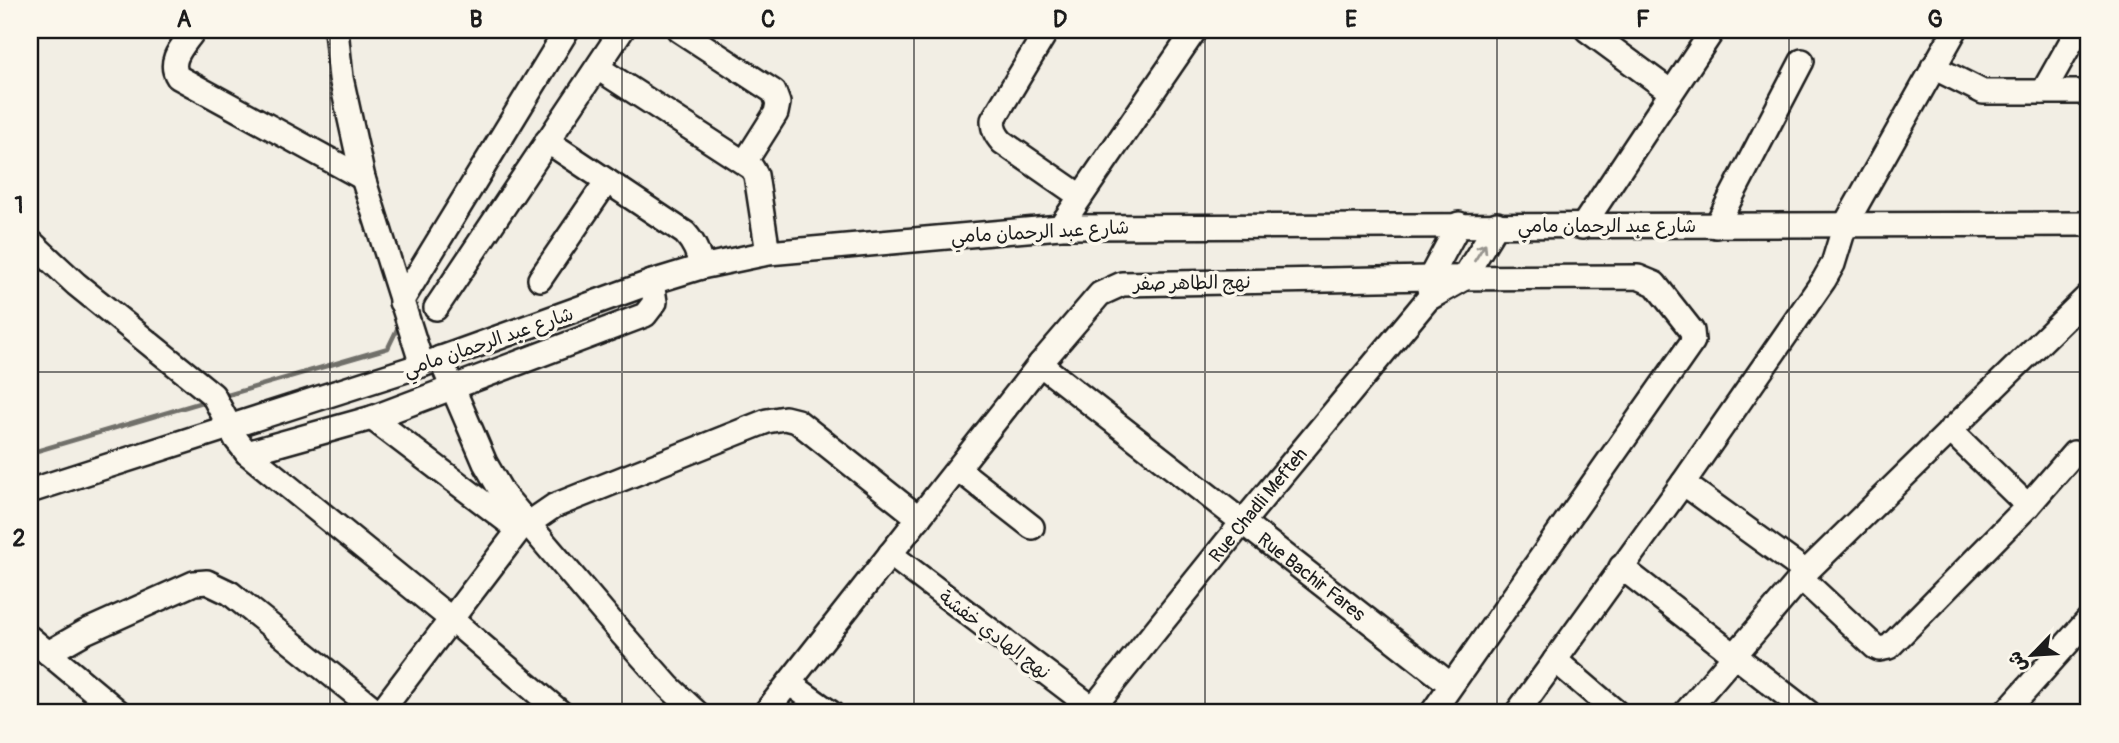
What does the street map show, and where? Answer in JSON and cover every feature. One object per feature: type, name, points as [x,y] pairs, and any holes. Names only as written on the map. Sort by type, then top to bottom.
[{"type":"street","points":[[194,30],[173,61],[178,77],[363,178]]},
{"type":"street","points":[[336,30],[341,78],[363,178],[401,302],[431,362],[453,388],[493,479],[523,527],[697,713]]},
{"type":"street","points":[[401,302],[567,30]]},
{"type":"street","points":[[436,309],[622,30]]},
{"type":"street","points":[[679,30],[774,92],[778,103],[776,113],[745,162]]},
{"type":"street","points":[[1046,30],[993,120],[993,127],[995,135],[1002,142],[1080,196]]},
{"type":"street","points":[[1060,227],[1195,30]]},
{"type":"street","points":[[1587,30],[1671,92]]},
{"type":"street","points":[[1582,227],[1713,30]]},
{"type":"street","points":[[1517,713],[1825,280],[1845,225],[1955,30]]},
{"type":"street","points":[[2043,92],[2078,30]]},
{"type":"street","points":[[1716,226],[1802,61]]},
{"type":"street","points":[[1933,67],[1983,92],[2089,92]]},
{"type":"street","points":[[598,68],[745,162],[756,175],[768,253]]},
{"type":"street","points":[[547,141],[685,233],[698,251],[701,267]]},
{"type":"street","points":[[540,279],[607,181]]},
{"type":"street","points":[[1429,288],[1459,224]]},
{"type":"street","points":[[1463,279],[1497,224]]},
{"type":"street","name":"شارع عبد الرحمان مامي","points":[[30,491],[431,362],[652,282],[701,267],[768,253],[1060,227],[2089,224]]},
{"type":"street","points":[[33,250],[213,395],[229,427],[247,453],[452,619],[561,713]]},
{"type":"street","points":[[1429,288],[1463,279],[1638,277],[1654,284],[1692,331],[1693,341],[1432,713]]},
{"type":"street","points":[[247,453],[372,418],[645,315],[655,302],[652,282]]},
{"type":"street","name":"نهج الطاهر صفر","points":[[765,713],[1040,364],[1100,294],[1122,284],[1429,288]]},
{"type":"street","name":"Rue Chadli Mefteh","points":[[1093,712],[1429,288]]},
{"type":"street","points":[[1685,713],[1804,575],[2089,295]]},
{"type":"street","name":"Rue Bachir Fares","points":[[1040,364],[1451,685]]},
{"type":"street","points":[[372,418],[523,527]]},
{"type":"street","points":[[48,653],[85,632],[181,587],[207,582],[230,593],[380,713],[523,527],[567,501],[767,421],[785,418],[797,421],[919,518]]},
{"type":"street","points":[[1950,430],[2028,506]]},
{"type":"street","points":[[1683,483],[1804,575],[1875,647],[1884,649],[1889,647],[2028,506],[2074,453]]},
{"type":"street","points":[[958,468],[1032,527]]},
{"type":"street","name":"نهج الهادي خفشة","points":[[891,554],[1093,712]]},
{"type":"street","points":[[1621,567],[1732,656],[1809,713]]},
{"type":"street","points":[[2005,713],[2086,628]]},
{"type":"street","points":[[30,638],[120,713]]},
{"type":"street","points":[[1555,660],[1617,713]]},
{"type":"street","points":[[789,683],[831,713]]},
{"type":"waterway","points":[[221,397],[388,348],[400,323]]},
{"type":"waterway","points":[[30,453],[206,401]]}]
